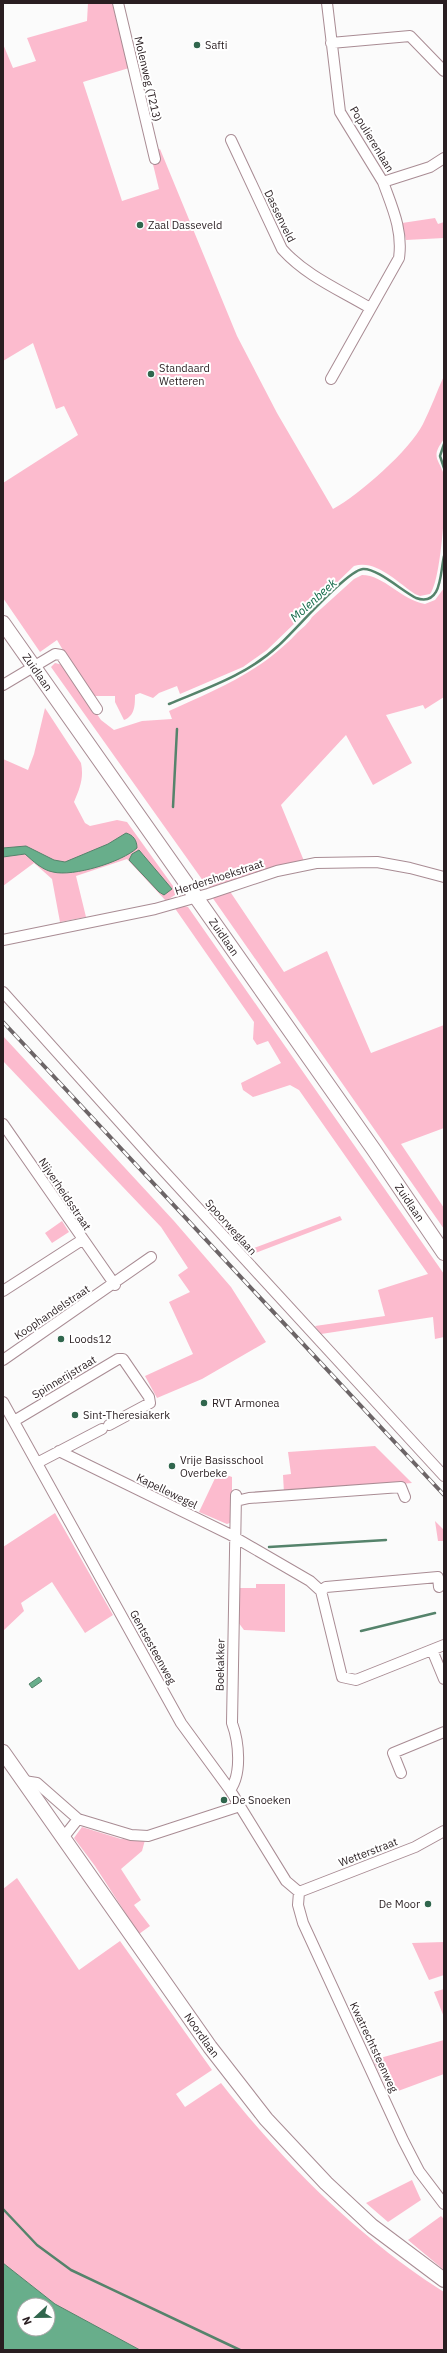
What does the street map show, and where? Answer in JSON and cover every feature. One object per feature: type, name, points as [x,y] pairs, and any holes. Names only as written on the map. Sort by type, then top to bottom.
[{"type":"main road","name":"Zuidlaan","points":[[3,623],[444,1253]]},
{"type":"main road","name":"Noordlaan","points":[[3,1752],[210,2048],[266,2119],[326,2183],[372,2226],[444,2280]]},
{"type":"street","name":"Molenweg (T213)","points":[[118,3],[155,159]]},
{"type":"street","name":"Populierenlaan","points":[[327,3],[340,112],[383,182],[430,167],[444,158]]},
{"type":"street","points":[[331,43],[410,36],[444,71]]},
{"type":"street","name":"Dassenveld","points":[[231,140],[282,249],[295,264],[313,276],[370,308]]},
{"type":"street","points":[[331,378],[399,258],[401,245],[399,228],[383,182]]},
{"type":"street","points":[[3,685],[55,654],[60,655],[97,709]]},
{"type":"street","name":"Herdershoekstraat","points":[[3,940],[102,921],[196,898],[276,871],[316,863],[377,862],[410,868],[444,877]]},
{"type":"street","name":"Spoorweglaan","points":[[3,992],[157,1164],[444,1476]]},
{"type":"street","name":"Nijverheidsstraat","points":[[3,1124],[82,1240],[3,1291]]},
{"type":"street","points":[[82,1240],[115,1284]]},
{"type":"street","name":"Koophandelstraat","points":[[3,1360],[115,1284],[151,1257]]},
{"type":"street","name":"Spinnerijstraat","points":[[14,1421],[118,1359],[123,1359],[128,1363],[150,1403],[59,1451]]},
{"type":"street","name":"Gentsesteenweg","points":[[3,1402],[181,1723],[230,1790],[278,1870],[286,1881],[299,1892]]},
{"type":"street","points":[[37,1463],[59,1451]]},
{"type":"street","name":"Kapellewegel","points":[[59,1451],[234,1537],[310,1581],[321,1592]]},
{"type":"street","points":[[234,1537],[236,1522],[236,1498],[401,1487],[405,1497]]},
{"type":"street","name":"Boekakker","points":[[230,1790],[236,1782],[237,1737],[232,1723],[234,1537]]},
{"type":"street","points":[[439,1587],[438,1577],[326,1587],[321,1592],[342,1677],[356,1680],[444,1645]]},
{"type":"street","points":[[432,1650],[444,1678]]},
{"type":"street","points":[[401,1773],[393,1753],[444,1732]]},
{"type":"street","points":[[24,1781],[37,1783],[78,1819],[116,1831],[148,1836],[240,1806]]},
{"type":"street","points":[[63,1838],[78,1819]]},
{"type":"street","name":"Wetterstraat","points":[[299,1892],[415,1847],[444,1831]]},
{"type":"street","name":"Kwatrechtsteenweg","points":[[299,1892],[298,1905],[303,1923],[403,2140],[419,2171],[444,2204]]},
{"type":"shaded area","points":[[88,3],[112,3],[129,68],[83,82],[122,201],[159,189],[150,152],[160,149],[237,336],[277,413],[333,509],[369,483],[396,459],[407,446],[423,424],[444,376],[444,439],[437,450],[437,458],[444,475],[444,518],[437,573],[434,586],[430,594],[420,596],[415,594],[386,573],[370,566],[354,566],[267,650],[243,667],[180,694],[177,686],[159,693],[153,698],[140,693],[135,695],[132,713],[124,720],[115,702],[115,696],[90,696],[57,640],[40,652],[3,598],[3,483],[78,435],[64,406],[56,409],[33,343],[3,361],[3,44],[13,68],[36,61],[27,38],[87,21]]},
{"type":"shaded area","points":[[435,218],[438,224],[444,222],[444,238],[406,240],[402,223]]},
{"type":"shaded area","points":[[362,575],[378,579],[408,598],[425,604],[435,600],[444,588],[444,697],[425,709],[423,705],[386,715],[412,763],[373,785],[346,735],[281,805],[304,861],[272,868],[211,887],[206,885],[51,667],[55,663],[63,665],[101,720],[114,730],[142,721],[172,719],[169,711],[237,679],[282,648],[307,624],[312,617],[354,579]]},
{"type":"shaded area","points":[[45,708],[81,763],[81,783],[74,802],[85,823],[90,826],[117,820],[127,822],[178,893],[166,901],[127,859],[76,876],[86,917],[60,922],[52,879],[34,863],[3,886],[3,759],[28,770],[34,754]]},
{"type":"shaded area","points":[[126,833],[134,838],[137,848],[109,863],[84,870],[62,873],[53,872],[41,867],[25,854],[3,857],[3,848],[26,846],[54,860],[65,862],[108,844]]},
{"type":"shaded area","points":[[139,850],[172,889],[164,895],[159,892],[129,860],[132,854]]},
{"type":"shaded area","points":[[229,890],[284,972],[327,951],[371,1053],[444,1025],[444,1128],[401,1144],[444,1208],[444,1229],[212,897]]},
{"type":"shaded area","points":[[174,907],[188,907],[444,1274],[444,1337],[435,1339],[433,1317],[321,1334],[315,1326],[385,1316],[378,1290],[428,1274],[299,1090],[290,1085],[253,1097],[243,1090],[241,1083],[281,1063],[268,1041],[257,1045],[253,1039],[254,1022]]},
{"type":"shaded area","points":[[3,1036],[174,1221],[231,1287],[266,1342],[202,1379],[157,1398],[145,1376],[193,1354],[169,1302],[190,1292],[178,1275],[188,1268],[161,1227],[3,1061]]},
{"type":"shaded area","points":[[340,1216],[342,1220],[250,1255],[246,1251]]},
{"type":"shaded area","points":[[62,1221],[69,1232],[52,1243],[45,1233]]},
{"type":"shaded area","points":[[375,1446],[412,1483],[284,1493],[283,1475],[291,1474],[288,1452]]},
{"type":"shaded area","points":[[218,1472],[232,1477],[232,1522],[227,1524],[199,1512]]},
{"type":"shaded area","points":[[55,1513],[113,1615],[85,1633],[52,1582],[21,1603],[24,1611],[3,1631],[3,1547]]},
{"type":"shaded area","points":[[435,1521],[444,1530],[444,1541],[438,1541]]},
{"type":"shaded area","points":[[256,1584],[285,1584],[285,1632],[244,1630],[235,1618],[235,1588],[256,1588]]},
{"type":"shaded area","points":[[39,1677],[42,1681],[32,1688],[29,1684]]},
{"type":"shaded area","points":[[82,1827],[121,1839],[145,1840],[142,1851],[121,1869],[141,1900],[134,1905],[150,1926],[139,1934],[95,1866],[74,1838]]},
{"type":"shaded area","points":[[17,1878],[79,1970],[120,1941],[212,2070],[176,2094],[185,2107],[221,2083],[270,2141],[324,2197],[382,2248],[444,2292],[444,2350],[140,2350],[56,2305],[56,2297],[46,2297],[3,2263],[3,1889]]},
{"type":"shaded area","points":[[444,1942],[444,1975],[429,1980],[412,1943]]},
{"type":"shaded area","points":[[444,1989],[444,2017],[434,1992]]},
{"type":"shaded area","points":[[444,2040],[444,2074],[390,2094],[373,2060]]},
{"type":"shaded area","points":[[412,2180],[421,2200],[388,2222],[366,2203]]},
{"type":"shaded area","points":[[441,2216],[444,2219],[444,2270],[408,2240]]},
{"type":"shaded area","points":[[3,2263],[46,2297],[16,2297],[16,2337],[56,2337],[56,2305],[140,2350],[3,2350]]},
{"type":"waterway","name":"Molenbeek","points":[[444,444],[440,456],[444,468]]},
{"type":"waterway","name":"Molenbeek","points":[[169,704],[226,680],[240,673],[266,656],[278,646],[333,590],[355,572],[363,569],[375,572],[416,598],[431,598],[438,587],[444,556]]},
{"type":"waterway","name":"Molenbeek","points":[[173,807],[177,729]]},
{"type":"waterway","points":[[269,1547],[386,1540]]},
{"type":"waterway","points":[[361,1631],[435,1613]]},
{"type":"waterway","points":[[3,2209],[37,2245],[71,2270],[240,2350]]},
{"type":"railway","points":[[3,1022],[444,1495]]},
{"type":"place","name":"Safti","points":[[197,45]]},
{"type":"place","name":"Zaal Dasseveld","points":[[140,225]]},
{"type":"place","name":"Standaard Wetteren","points":[[151,374]]},
{"type":"place","name":"Loods12","points":[[61,1339]]},
{"type":"place","name":"RVT Armonea","points":[[204,1403]]},
{"type":"place","name":"Sint-Theresiakerk","points":[[75,1415]]},
{"type":"place","name":"Vrije Basisschool Overbeke","points":[[172,1466]]},
{"type":"place","name":"De Snoeken","points":[[224,1800]]},
{"type":"place","name":"De Moor","points":[[428,1904]]}]
